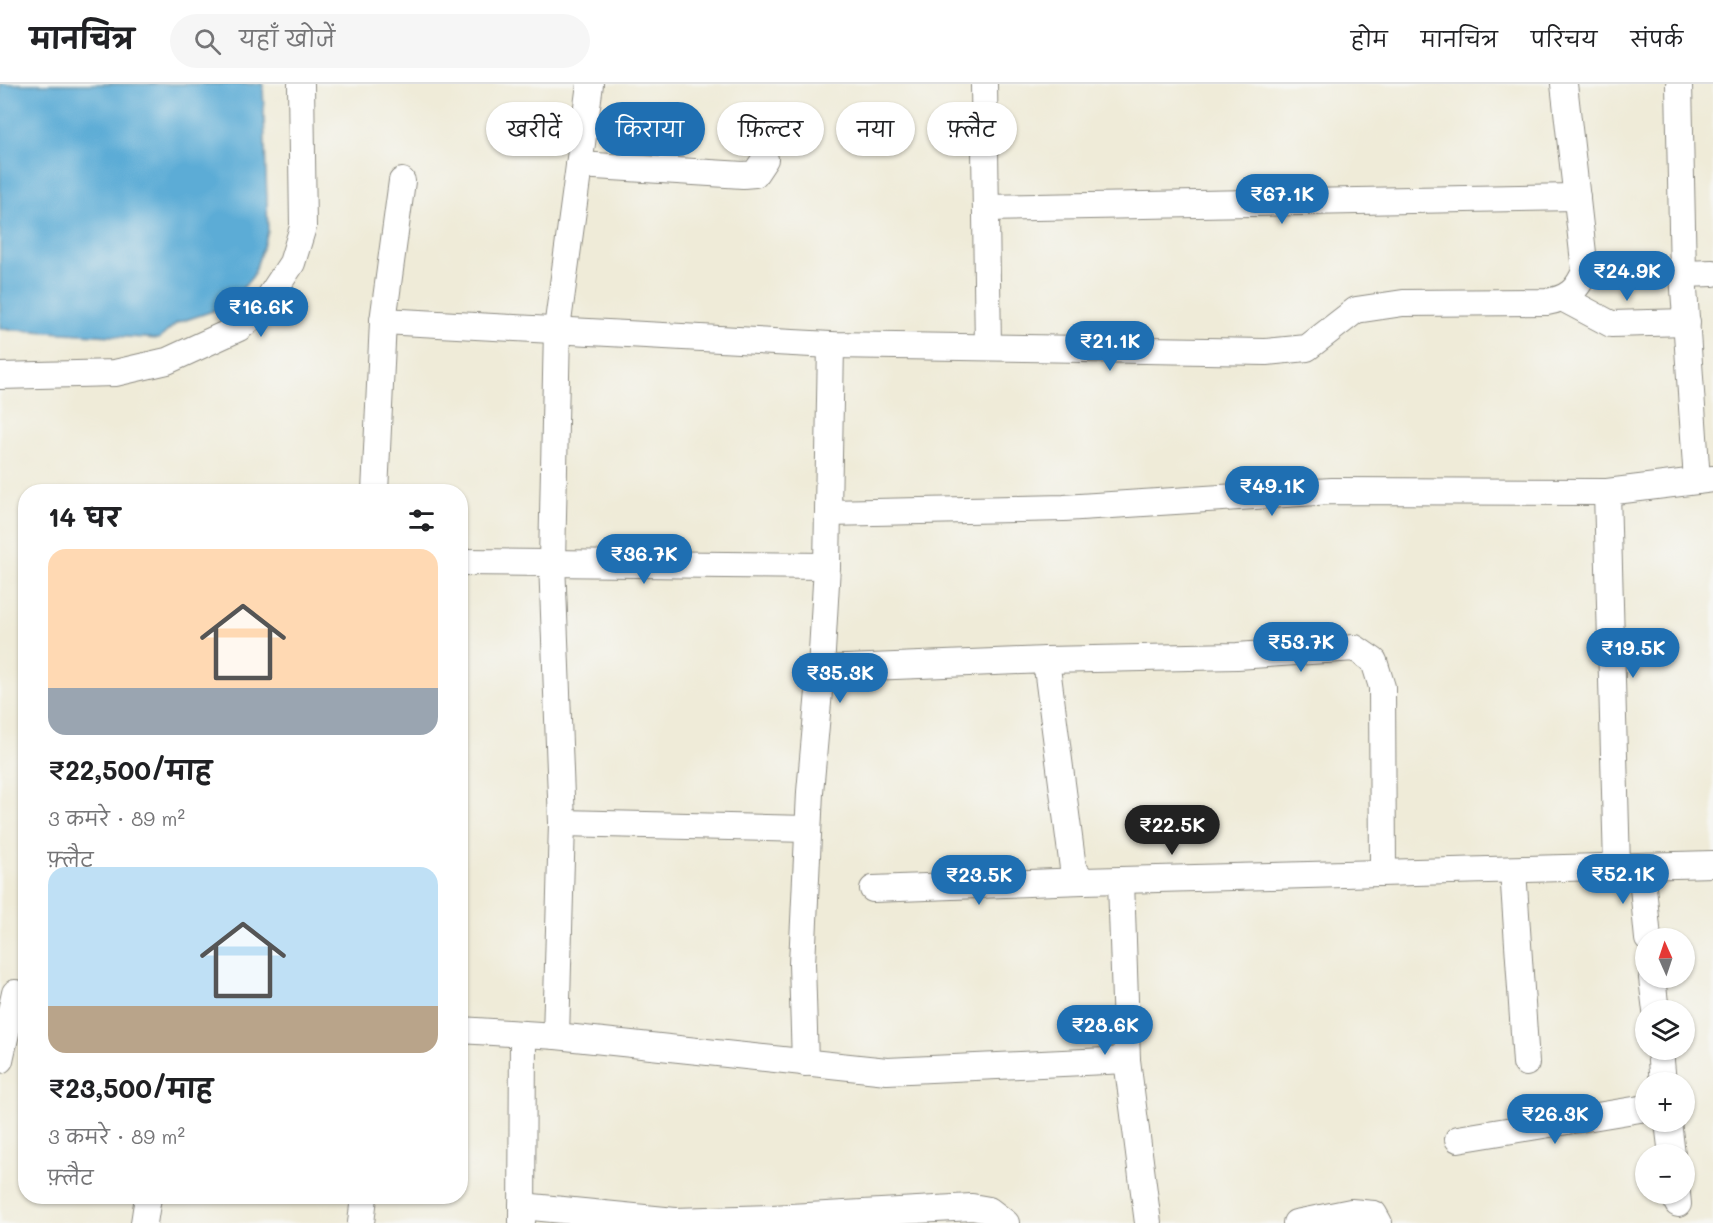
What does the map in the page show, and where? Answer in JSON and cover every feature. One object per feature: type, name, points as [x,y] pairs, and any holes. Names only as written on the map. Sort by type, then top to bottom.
[{"type":"street","points":[[0,376],[115,373],[167,361],[239,328],[261,310],[292,263],[303,226],[301,84]]},
{"type":"street","points":[[556,1036],[562,823],[552,562],[558,329],[590,84]]},
{"type":"street","points":[[984,84],[988,347]]},
{"type":"street","points":[[383,321],[831,345],[1266,352],[1306,348],[1356,310],[1403,303],[1547,302],[1564,299],[1579,288],[1585,271],[1564,84]]},
{"type":"street","points":[[828,513],[1064,508],[1332,491],[1607,492],[1705,480],[1683,274],[1679,84]]},
{"type":"street","points":[[579,165],[743,175],[755,174],[765,159]]},
{"type":"street","points":[[375,484],[383,321],[402,181]]},
{"type":"street","points":[[986,208],[1577,197]]},
{"type":"street","points":[[1683,274],[1713,273]]},
{"type":"street","points":[[1564,299],[1611,324],[1687,322]]},
{"type":"street","points":[[805,1063],[802,964],[808,829],[822,669],[827,566],[831,345]]},
{"type":"street","points":[[1607,492],[1629,867],[1645,928]]},
{"type":"street","points":[[468,562],[827,566]]},
{"type":"street","points":[[822,669],[1046,660],[1237,657],[1355,648],[1374,660],[1382,687],[1383,872]]},
{"type":"street","points":[[1046,660],[1073,868],[1083,880]]},
{"type":"street","points":[[562,823],[808,829]]},
{"type":"street","points":[[873,889],[1083,880],[1121,881],[1185,877],[1713,864]]},
{"type":"street","points":[[1513,870],[1526,1063]]},
{"type":"street","points":[[1121,881],[1127,1060],[1148,1223]]},
{"type":"street","points":[[0,1060],[14,993]]},
{"type":"street","points":[[468,1031],[556,1036],[887,1071],[1127,1060]]},
{"type":"street","points":[[523,1034],[522,1214],[675,1221],[772,1221],[972,1207],[990,1210],[1006,1223]]},
{"type":"street","points":[[1458,1139],[1635,1110]]},
{"type":"street","points":[[144,1223],[147,1204]]},
{"type":"street","points":[[361,1223],[363,1204]]},
{"type":"street","points":[[1296,1223],[1351,1212],[1374,1214],[1379,1223]]},
{"type":"water","points":[[0,84],[263,84],[268,232],[253,276],[228,306],[177,323],[159,339],[0,329]]}]
